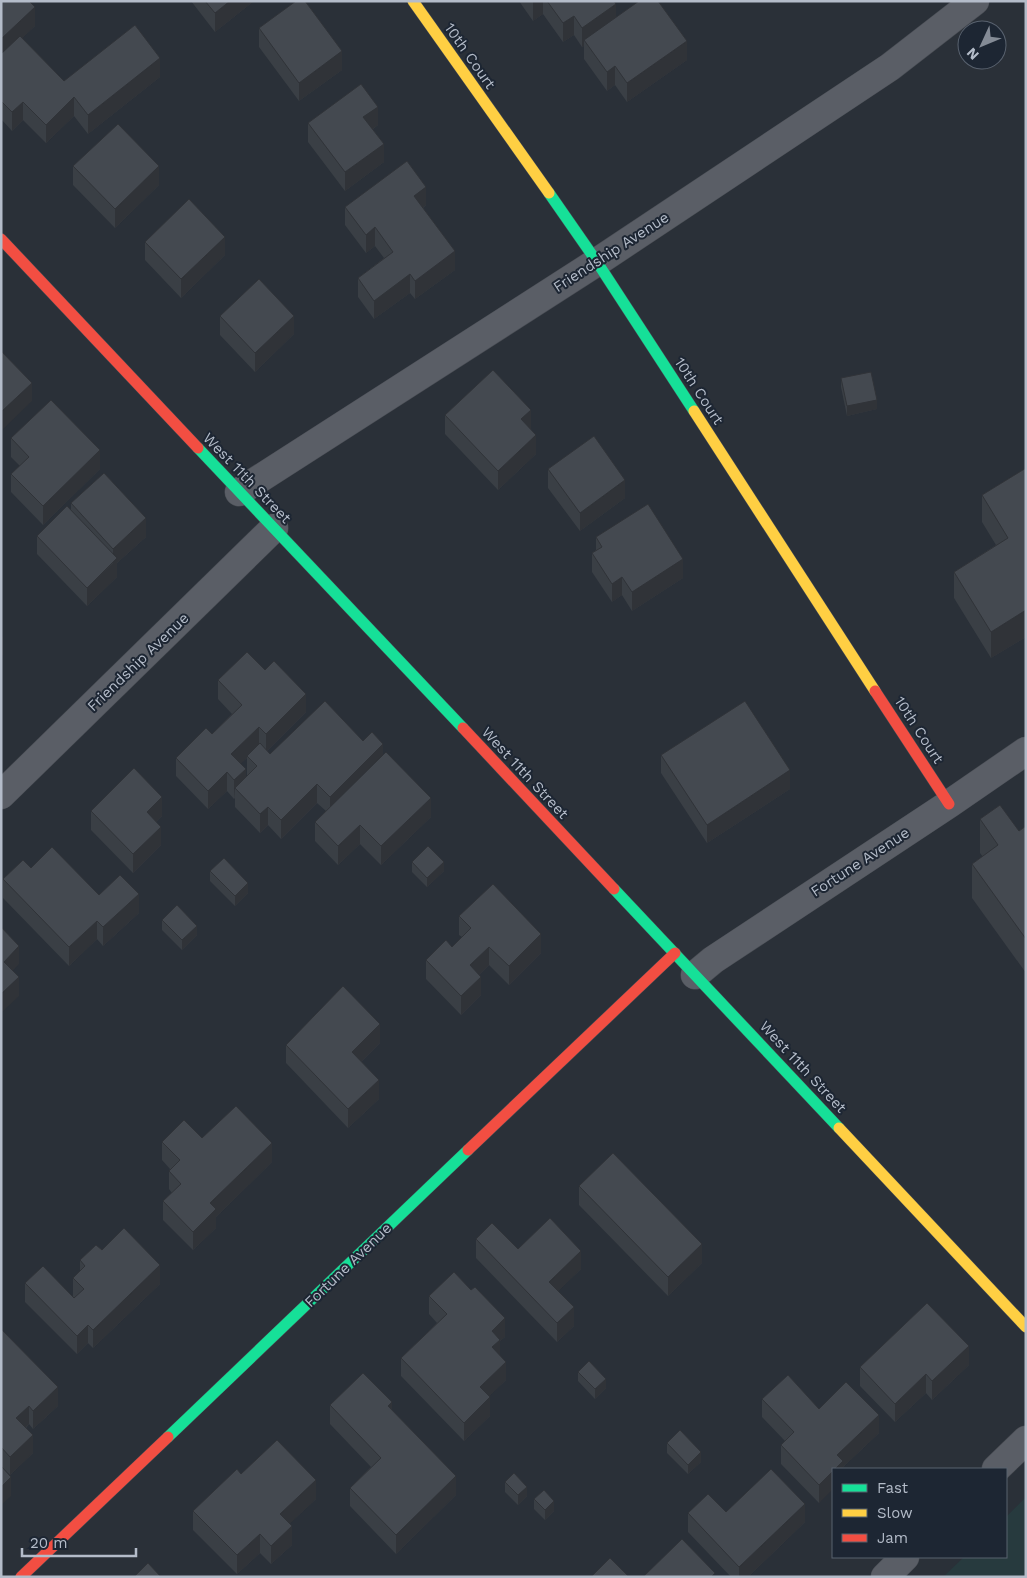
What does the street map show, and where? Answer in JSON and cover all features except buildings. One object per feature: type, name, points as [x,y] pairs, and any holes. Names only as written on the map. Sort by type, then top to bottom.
[{"type":"street","name":"10th Court","points":[[413,1],[597,262],[949,804]]},
{"type":"street","name":"Friendship Avenue","points":[[239,492],[597,262],[890,66],[975,1]]},
{"type":"street","name":"West 11th Street","points":[[1,239],[695,974],[1026,1328]]},
{"type":"street","name":"Friendship Avenue","points":[[1,795],[274,528]]},
{"type":"street","name":"Fortune Avenue","points":[[695,974],[712,960],[1026,751]]},
{"type":"street","name":"Fortune Avenue","points":[[21,1577],[675,953]]},
{"type":"street","points":[[997,1468],[1026,1440]]},
{"type":"street","points":[[885,1577],[904,1558]]},
{"type":"green space","points":[[1026,1497],[1026,1577],[943,1577],[963,1558],[1007,1558],[1007,1516]]},
{"type":"traffic: fast","points":[[549,193],[597,262],[694,411]]},
{"type":"traffic: fast","points":[[198,448],[463,728]]},
{"type":"traffic: fast","points":[[614,889],[839,1128]]},
{"type":"traffic: fast","points":[[168,1437],[468,1150]]},
{"type":"traffic: slow","points":[[413,1],[549,193]]},
{"type":"traffic: slow","points":[[694,411],[875,691]]},
{"type":"traffic: slow","points":[[839,1128],[1026,1327]]},
{"type":"traffic: jam","points":[[1,239],[198,448]]},
{"type":"traffic: jam","points":[[875,691],[949,804]]},
{"type":"traffic: jam","points":[[463,728],[614,889]]},
{"type":"traffic: jam","points":[[468,1150],[675,953]]},
{"type":"traffic: jam","points":[[21,1577],[168,1437]]}]
